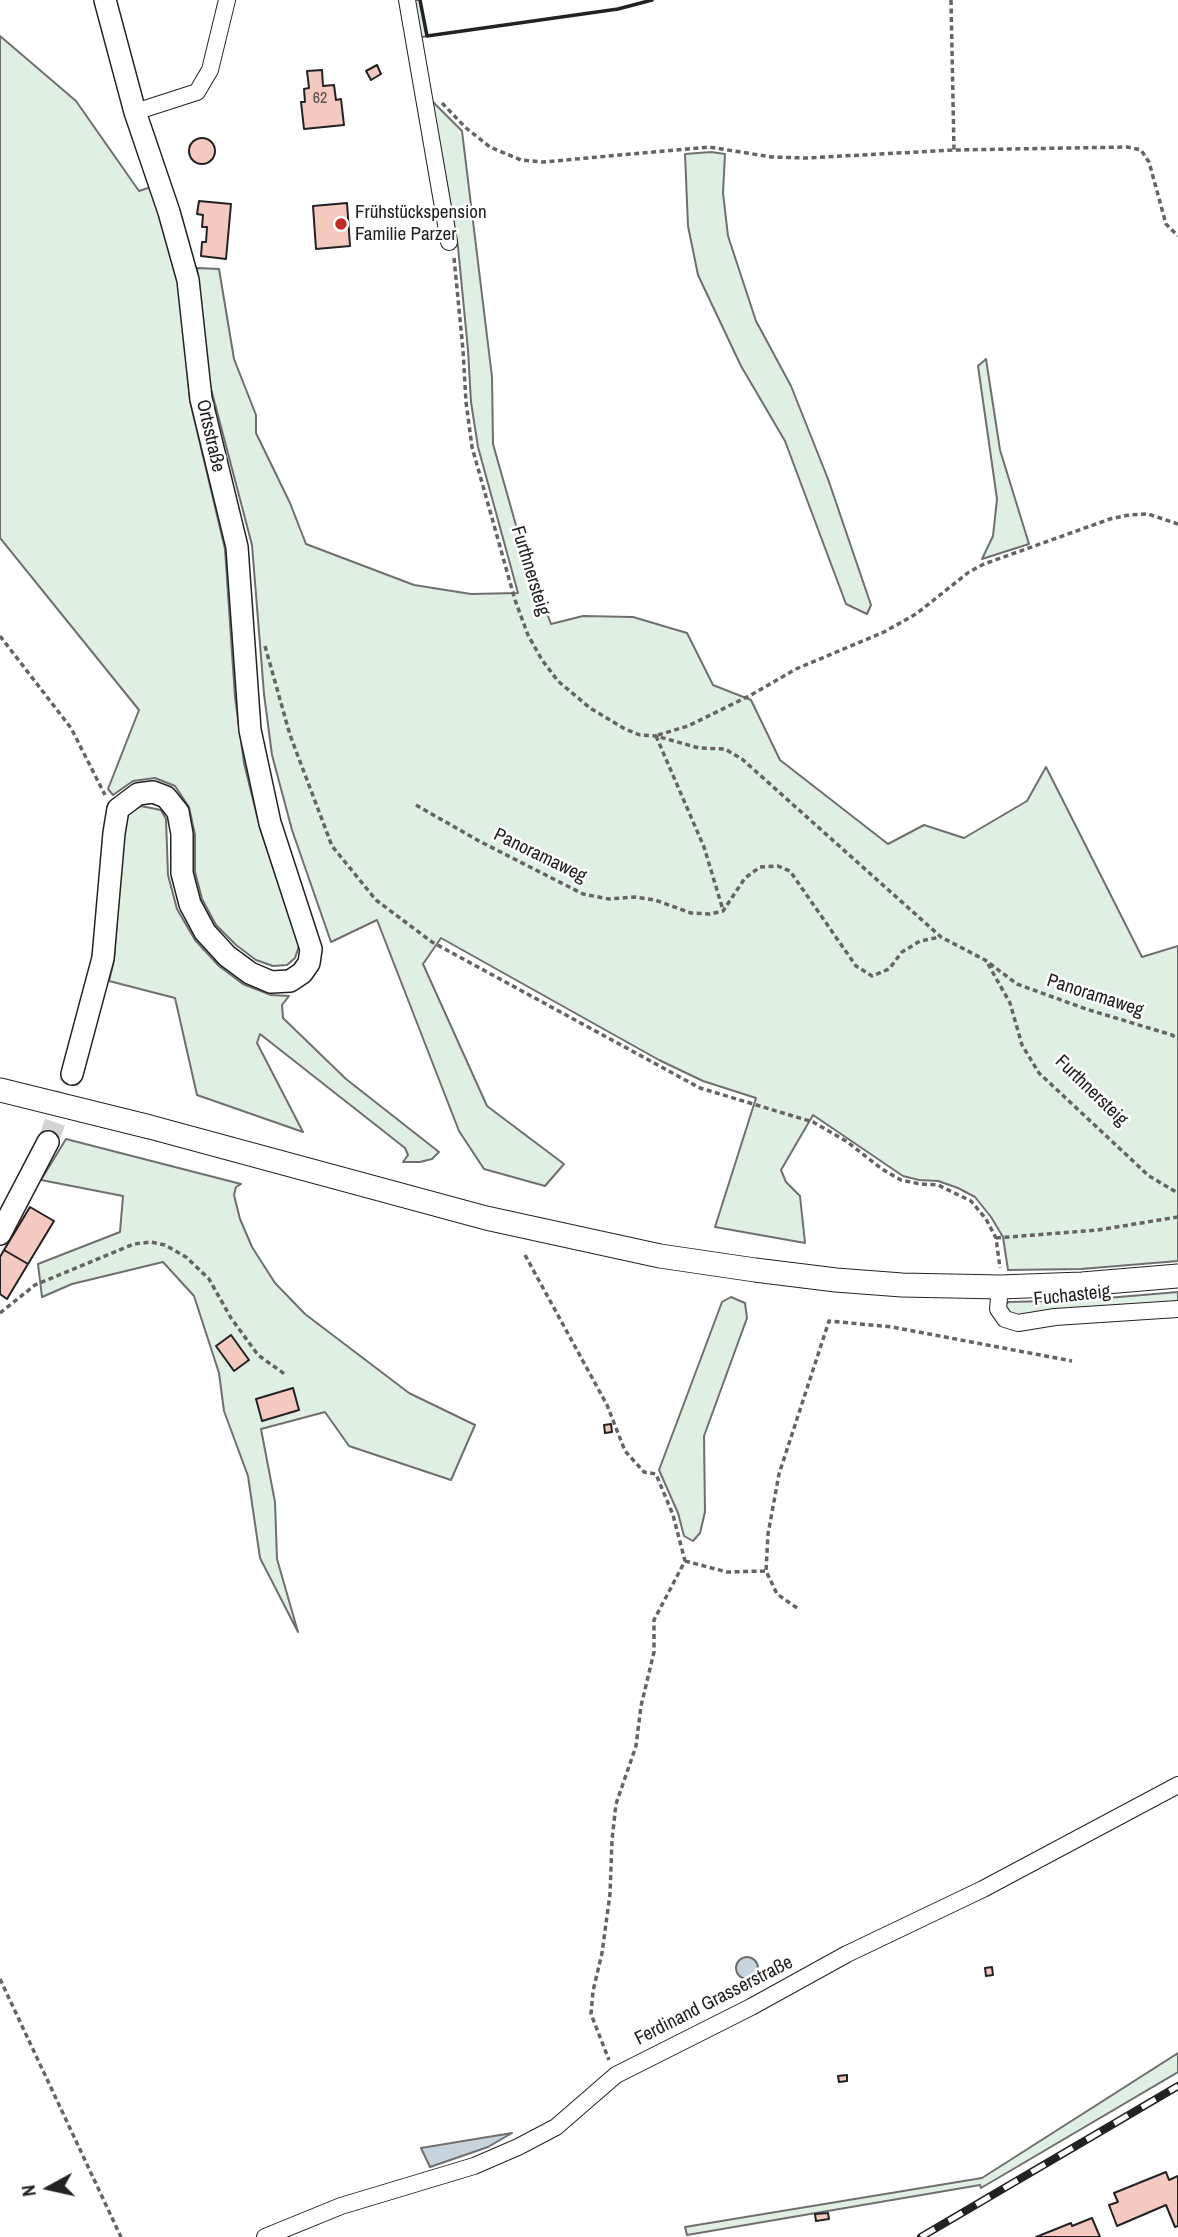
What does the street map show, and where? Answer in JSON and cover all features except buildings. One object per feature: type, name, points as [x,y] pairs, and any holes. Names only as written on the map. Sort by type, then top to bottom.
[{"type":"main road","points":[[0,1090],[150,1127],[486,1218],[660,1256],[836,1280],[1000,1287],[1178,1276]]},
{"type":"street","name":"Ortsstraße","points":[[104,0],[135,112],[169,212],[188,281],[201,399],[237,547],[250,730],[270,823],[311,949],[309,963],[302,973],[290,981],[271,982],[250,973],[227,956],[205,932],[190,904],[182,873],[182,834],[178,812],[166,797],[153,792],[138,794],[118,809]]},
{"type":"street","points":[[135,112],[197,92],[210,70],[227,0]]},
{"type":"street","points":[[407,0],[449,242]]},
{"type":"street","points":[[72,1074],[103,958],[118,809]]},
{"type":"street","points":[[0,1234],[48,1142]]},
{"type":"street","name":"Fuchasteig","points":[[1000,1287],[998,1308],[1005,1319],[1018,1323],[1055,1317],[1178,1308]]},
{"type":"street","name":"Ferdinand Grasserstraße","points":[[265,2237],[341,2206],[474,2166],[518,2147],[556,2127],[615,2075],[751,2007],[847,1954],[983,1889],[1178,1785]]},
{"type":"path","points":[[951,0],[954,150]]},
{"type":"path","points":[[435,96],[466,128],[490,147],[521,160],[543,162],[709,147],[772,157],[806,158],[954,150],[1127,147],[1141,150],[1149,162],[1166,224],[1178,236]]},
{"type":"path","name":"Furthnersteig","points":[[449,242],[454,257],[472,447],[511,587],[528,635],[558,681],[590,708],[639,735],[656,736],[699,748],[725,748],[742,759],[941,937]]},
{"type":"path","points":[[723,911],[699,835],[656,736],[688,726],[796,669],[884,632],[916,614],[969,572],[984,564],[1110,519],[1129,515],[1148,514],[1178,524]]},
{"type":"path","points":[[0,636],[71,728],[108,802],[118,809]]},
{"type":"path","points":[[263,641],[290,735],[332,846],[376,900],[432,942],[700,1088],[813,1122],[846,1141],[901,1180],[938,1185],[971,1201],[986,1219],[996,1238],[1000,1254],[1000,1287]]},
{"type":"path","name":"Panoramaweg","points":[[416,805],[479,841],[583,894],[609,899],[635,897],[655,900],[691,913],[710,914],[723,911]]},
{"type":"path","points":[[723,911],[745,878],[760,867],[778,866],[790,872],[856,966],[872,976],[889,969],[902,952],[920,941],[941,937]]},
{"type":"path","name":"Panoramaweg","points":[[941,937],[985,960],[1017,984],[1178,1039]]},
{"type":"path","name":"Furthnersteig","points":[[985,960],[1000,981],[1010,1003],[1022,1045],[1039,1073],[1149,1176],[1178,1193]]},
{"type":"path","points":[[996,1238],[1098,1230],[1178,1217]]},
{"type":"path","points":[[0,1313],[35,1284],[134,1244],[151,1242],[165,1245],[186,1257],[209,1279],[258,1355],[286,1375]]},
{"type":"path","points":[[525,1255],[607,1405],[625,1451],[644,1472],[656,1474],[673,1515],[685,1561],[654,1620],[654,1651],[641,1706],[636,1746],[616,1804],[610,1894],[591,2014],[615,2075]]},
{"type":"path","points":[[797,1608],[777,1594],[766,1571],[772,1507],[779,1474],[829,1321],[892,1326],[1072,1361]]},
{"type":"path","points":[[685,1561],[727,1572],[766,1571]]},
{"type":"path","points":[[0,1979],[121,2237]]},
{"type":"green space","points":[[412,0],[420,0],[427,36],[418,38]]},
{"type":"green space","points":[[0,36],[76,101],[139,191],[151,187],[180,287],[190,401],[225,549],[235,697],[244,763],[260,828],[299,946],[295,958],[287,965],[273,966],[256,960],[216,925],[202,899],[195,872],[195,835],[189,807],[175,786],[155,778],[133,781],[113,795],[108,789],[139,710],[0,538]]},
{"type":"green space","points":[[432,101],[462,131],[492,377],[493,444],[519,536],[551,624],[583,616],[633,617],[687,633],[713,685],[751,700],[780,760],[888,844],[924,825],[964,838],[1027,801],[1046,767],[1142,957],[1178,946],[1178,1261],[1081,1269],[1008,1270],[1003,1237],[975,1197],[938,1181],[903,1176],[813,1115],[781,1170],[786,1182],[800,1196],[805,1243],[715,1227],[756,1098],[703,1081],[659,1060],[441,938],[423,964],[487,1106],[564,1164],[545,1186],[484,1169],[459,1131],[377,920],[331,942],[292,830],[272,755],[264,694],[252,545],[209,381],[197,268],[219,269],[234,359],[256,415],[256,433],[290,503],[306,544],[414,585],[471,594],[518,593],[478,447],[471,402],[458,247]]},
{"type":"green space","points":[[685,154],[725,154],[723,193],[728,236],[756,321],[791,386],[828,479],[871,605],[867,614],[846,604],[785,441],[741,366],[698,275],[688,226]]},
{"type":"green space","points":[[986,359],[1000,450],[1029,544],[982,559],[993,536],[997,499],[978,366]]},
{"type":"green space","points":[[141,806],[161,810],[166,819],[168,875],[177,909],[195,940],[219,966],[243,984],[271,995],[289,996],[282,1005],[283,1018],[346,1079],[439,1152],[432,1159],[403,1162],[408,1155],[405,1148],[260,1034],[257,1043],[303,1132],[197,1095],[175,998],[109,981],[114,960],[123,835],[127,814]]},
{"type":"green space","points":[[66,1139],[241,1184],[236,1187],[234,1195],[240,1219],[252,1247],[275,1283],[305,1314],[409,1393],[475,1425],[451,1480],[349,1446],[325,1412],[261,1429],[275,1502],[277,1559],[298,1632],[260,1558],[248,1476],[224,1411],[219,1373],[194,1296],[163,1262],[72,1284],[42,1297],[38,1264],[120,1232],[123,1196],[41,1180]]},
{"type":"green space","points":[[1178,1292],[1178,1304],[1008,1316],[1005,1304],[1009,1302],[1083,1300]]},
{"type":"green space","points":[[731,1297],[745,1303],[747,1318],[704,1436],[705,1512],[700,1533],[693,1541],[684,1536],[678,1513],[659,1470],[722,1302]]},
{"type":"green space","points":[[1178,2053],[1178,2072],[981,2188],[980,2185],[687,2235],[685,2227],[982,2178]]},
{"type":"shaded area","points":[[747,1957],[757,1964],[758,1968],[751,1978],[747,1979],[737,1972],[736,1968],[743,1958]]},
{"type":"shaded area","points":[[512,2133],[488,2147],[430,2167],[421,2148]]},
{"type":"tunnel","points":[[48,1142],[72,1074]]},
{"type":"railway","points":[[921,2237],[1178,2086]]},
{"type":"wall","points":[[420,0],[427,36],[618,9],[652,0]]},
{"type":"place","name":"Frühstückspension Familie Parzer","points":[[341,224]]}]
